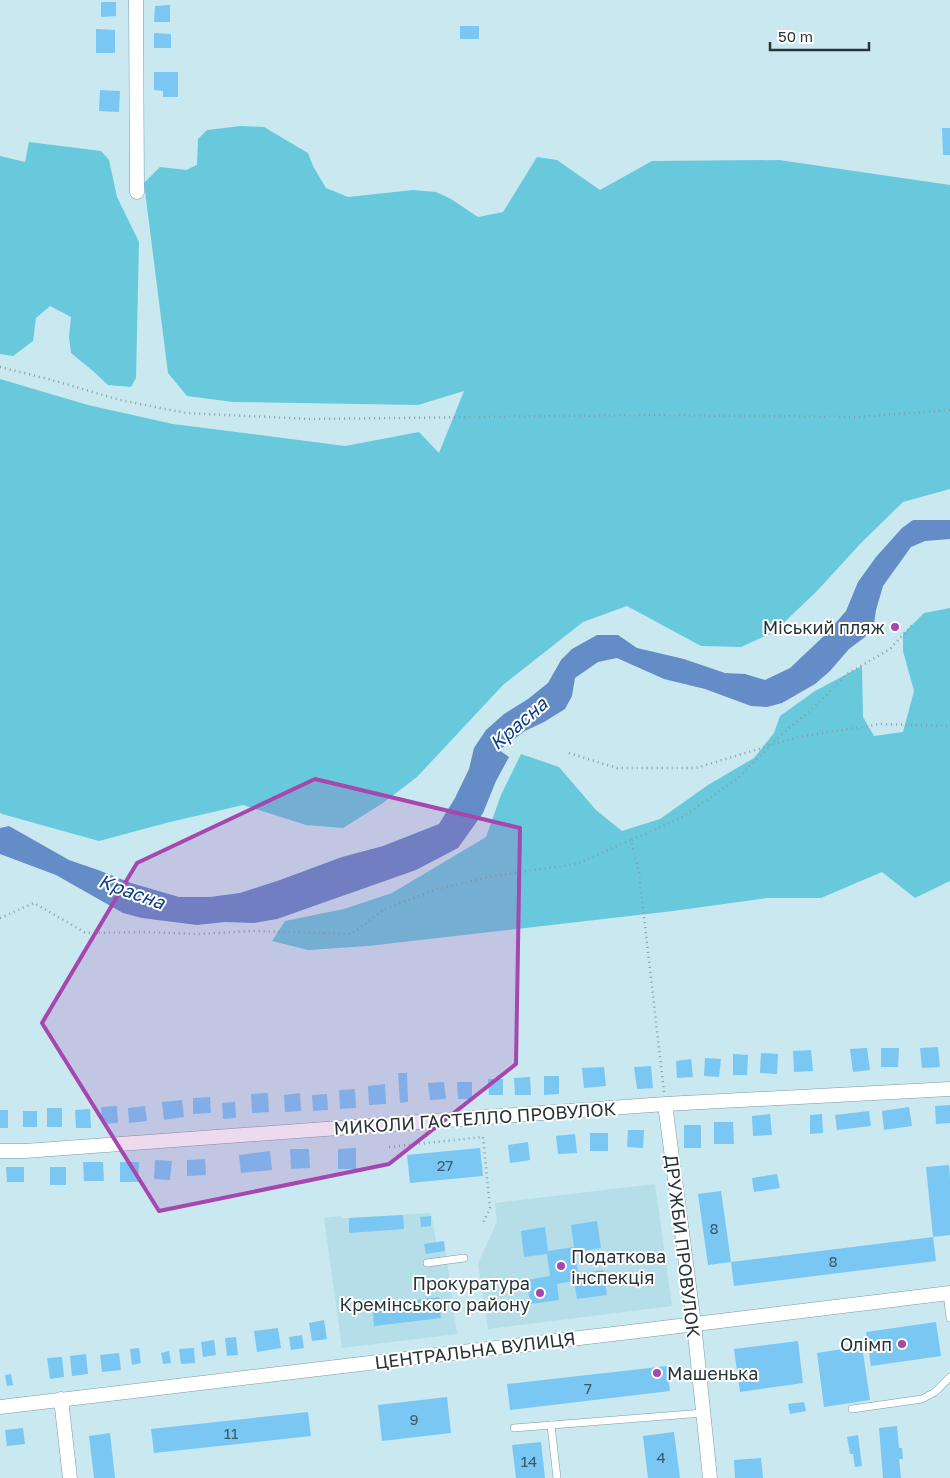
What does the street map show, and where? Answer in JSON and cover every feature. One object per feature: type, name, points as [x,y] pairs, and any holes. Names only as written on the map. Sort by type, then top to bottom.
[{"type":"street","points":[[136,0],[137,192]]},
{"type":"street","name":"МИКОЛИ ГАСТЕЛЛО ПРОВУЛОК","points":[[0,1151],[25,1151],[665,1104],[950,1089]]},
{"type":"street","name":"ДРУЖБИ ПРОВУЛОК","points":[[665,1104],[694,1324],[710,1478]]},
{"type":"street","name":"ЦЕНТРАЛЬНА ВУЛИЦЯ","points":[[0,1407],[948,1293]]},
{"type":"street","points":[[61,1399],[70,1478]]},
{"type":"lane","points":[[427,1263],[464,1258]]},
{"type":"lane","points":[[948,1293],[950,1318]]},
{"type":"lane","points":[[852,1409],[922,1399],[935,1392],[950,1377]]},
{"type":"lane","points":[[514,1428],[703,1412]]},
{"type":"lane","points":[[551,1425],[556,1478]]},
{"type":"path","points":[[0,367],[120,400],[186,412],[310,419],[648,415],[859,417],[950,410]]},
{"type":"path","points":[[0,918],[34,903],[86,933],[143,932],[198,934],[255,931],[351,934],[386,908],[437,889],[494,876],[576,864],[681,818],[738,778],[780,735],[814,707],[847,674],[890,649],[912,625]]},
{"type":"path","points":[[569,753],[617,768],[696,768],[798,737],[880,724],[950,726]]},
{"type":"path","points":[[631,840],[639,873],[665,1104]]},
{"type":"path","points":[[389,1147],[483,1137],[490,1208],[483,1223]]},
{"type":"highlighted area","points":[[315,779],[520,828],[516,1064],[389,1164],[159,1211],[42,1023],[137,863]]},
{"type":"shaded area","points":[[241,126],[264,127],[308,153],[326,188],[348,197],[413,190],[436,192],[451,199],[478,217],[503,212],[537,157],[557,160],[600,190],[652,161],[779,160],[950,185],[950,489],[903,502],[861,543],[817,591],[774,632],[741,647],[701,646],[627,606],[583,622],[503,685],[417,777],[383,803],[343,828],[306,825],[243,805],[99,841],[0,813],[0,379],[88,405],[173,424],[345,446],[419,432],[439,453],[464,391],[418,405],[233,402],[187,396],[168,373],[144,183],[160,167],[186,170],[197,165],[198,139],[207,130]]},
{"type":"shaded area","points":[[29,142],[101,151],[109,160],[117,197],[139,242],[136,378],[131,387],[108,385],[71,353],[69,337],[71,317],[50,306],[36,318],[33,341],[13,356],[0,354],[0,156],[25,162]]},
{"type":"shaded area","points":[[950,608],[950,881],[915,898],[882,872],[821,898],[767,898],[673,911],[368,946],[308,950],[272,941],[285,921],[344,909],[392,893],[486,837],[501,795],[521,754],[559,767],[596,810],[622,831],[660,819],[708,785],[754,758],[774,733],[780,716],[815,691],[862,666],[863,717],[874,736],[903,732],[914,691],[903,651],[903,634],[924,613]]},
{"type":"shaded area","points":[[655,1184],[672,1306],[488,1329],[478,1263],[497,1222],[495,1203]]},
{"type":"shaded area","points":[[431,1213],[436,1242],[444,1241],[457,1334],[342,1348],[324,1218]]},
{"type":"water","name":"Красна","points":[[913,520],[950,520],[950,539],[925,541],[911,547],[883,586],[874,624],[865,637],[849,649],[830,671],[815,684],[782,703],[767,707],[751,706],[705,689],[664,679],[617,658],[598,662],[575,678],[572,696],[565,709],[525,731],[499,750],[509,757],[496,781],[483,813],[458,848],[416,870],[277,919],[254,923],[225,922],[197,925],[142,918],[123,913],[56,875],[0,854],[0,828],[9,826],[69,860],[131,883],[179,897],[210,897],[240,893],[342,857],[383,846],[439,824],[455,798],[469,769],[474,748],[486,730],[504,714],[528,699],[548,683],[561,660],[572,649],[597,635],[618,635],[637,648],[684,659],[725,673],[745,674],[765,680],[790,668],[826,634],[846,611],[858,582],[876,557],[902,528]]},
{"type":"building","points":[[101,2],[116,2],[116,16],[101,17]]},
{"type":"building","points":[[170,5],[170,22],[154,22],[155,6]]},
{"type":"building","points":[[460,26],[479,26],[479,39],[460,39]]},
{"type":"building","points":[[96,29],[115,30],[115,53],[96,53]]},
{"type":"building","points":[[154,33],[171,34],[171,48],[154,48]]},
{"type":"building","points":[[154,72],[178,72],[178,97],[163,97],[163,91],[154,90]]},
{"type":"building","points":[[100,90],[120,91],[119,112],[99,111]]},
{"type":"building","points":[[942,128],[950,128],[950,155],[943,155]]},
{"type":"building","points":[[938,1047],[940,1067],[922,1068],[920,1048]]},
{"type":"building","points":[[867,1048],[870,1070],[853,1072],[850,1049]]},
{"type":"building","points":[[881,1048],[899,1048],[898,1067],[881,1067]]},
{"type":"building","points":[[811,1050],[813,1071],[794,1072],[793,1051]]},
{"type":"building","points":[[761,1053],[778,1054],[777,1074],[760,1073]]},
{"type":"building","points":[[733,1054],[748,1055],[747,1075],[733,1075]]},
{"type":"building","points":[[705,1058],[721,1059],[719,1077],[704,1076]]},
{"type":"building","points":[[691,1059],[693,1077],[677,1078],[676,1061]]},
{"type":"building","points":[[651,1066],[653,1088],[637,1089],[634,1067]]},
{"type":"building","points":[[604,1067],[606,1086],[584,1088],[582,1068]]},
{"type":"building","points":[[398,1073],[407,1073],[408,1102],[400,1103]]},
{"type":"building","points":[[544,1076],[559,1076],[559,1094],[544,1095]]},
{"type":"building","points":[[530,1077],[531,1095],[515,1095],[514,1078]]},
{"type":"building","points":[[488,1079],[503,1079],[503,1095],[489,1095]]},
{"type":"building","points":[[444,1082],[446,1099],[430,1100],[428,1083]]},
{"type":"building","points":[[457,1082],[472,1082],[472,1099],[458,1099]]},
{"type":"building","points":[[385,1084],[386,1104],[369,1105],[368,1086]]},
{"type":"building","points":[[355,1089],[356,1108],[340,1109],[339,1090]]},
{"type":"building","points":[[268,1093],[269,1112],[252,1113],[251,1094]]},
{"type":"building","points":[[300,1093],[301,1111],[285,1112],[284,1095]]},
{"type":"building","points":[[327,1094],[328,1110],[313,1111],[312,1095]]},
{"type":"building","points":[[210,1097],[211,1113],[193,1114],[193,1098]]},
{"type":"building","points":[[182,1100],[184,1117],[164,1120],[162,1102]]},
{"type":"building","points":[[235,1102],[236,1118],[223,1119],[222,1103]]},
{"type":"building","points":[[950,1105],[950,1123],[936,1124],[935,1106]]},
{"type":"building","points":[[117,1106],[118,1123],[102,1124],[101,1107]]},
{"type":"building","points":[[145,1106],[147,1121],[129,1123],[128,1108]]},
{"type":"building","points":[[909,1107],[912,1126],[884,1130],[882,1111]]},
{"type":"building","points":[[47,1108],[62,1108],[62,1127],[47,1127]]},
{"type":"building","points":[[90,1109],[91,1128],[76,1128],[75,1110]]},
{"type":"building","points":[[0,1110],[8,1110],[8,1128],[0,1128]]},
{"type":"building","points":[[23,1111],[37,1111],[37,1127],[23,1127]]},
{"type":"building","points":[[869,1111],[871,1126],[837,1130],[835,1115]]},
{"type":"building","points":[[770,1114],[772,1135],[753,1136],[752,1116]]},
{"type":"building","points":[[822,1114],[823,1133],[810,1134],[810,1115]]},
{"type":"building","points":[[714,1122],[733,1122],[734,1144],[714,1144]]},
{"type":"building","points":[[684,1125],[701,1125],[701,1148],[684,1148]]},
{"type":"building","points":[[628,1130],[644,1130],[643,1148],[627,1147]]},
{"type":"building","points":[[590,1133],[608,1133],[608,1151],[590,1151]]},
{"type":"building","points":[[575,1134],[577,1153],[558,1154],[556,1136]]},
{"type":"building","points":[[528,1142],[530,1160],[510,1163],[508,1145]]},
{"type":"building","points":[[356,1148],[356,1169],[338,1169],[338,1149]]},
{"type":"building","points":[[480,1148],[483,1176],[410,1183],[407,1155]]},
{"type":"building","points":[[290,1149],[309,1149],[310,1168],[291,1169]]},
{"type":"building","points":[[270,1151],[272,1170],[241,1173],[239,1155]]},
{"type":"building","points":[[205,1159],[206,1175],[187,1176],[187,1160]]},
{"type":"building","points":[[155,1160],[172,1161],[170,1180],[154,1179]]},
{"type":"building","points":[[83,1162],[103,1162],[104,1181],[84,1181]]},
{"type":"building","points":[[120,1162],[139,1162],[138,1182],[120,1182]]},
{"type":"building","points":[[949,1165],[950,1235],[933,1237],[926,1167]]},
{"type":"building","points":[[6,1167],[24,1167],[24,1182],[7,1182]]},
{"type":"building","points":[[50,1167],[66,1167],[66,1185],[50,1185]]},
{"type":"building","points":[[777,1174],[780,1188],[754,1192],[752,1178]]},
{"type":"building","points":[[721,1191],[731,1262],[708,1265],[698,1194]]},
{"type":"building","points":[[403,1215],[404,1229],[349,1233],[349,1218]]},
{"type":"building","points":[[431,1216],[431,1226],[421,1227],[420,1217]]},
{"type":"building","points":[[597,1221],[601,1248],[575,1252],[578,1274],[603,1270],[607,1295],[577,1299],[574,1281],[557,1284],[559,1300],[530,1304],[527,1280],[550,1276],[547,1254],[524,1257],[521,1231],[545,1227],[548,1251],[574,1247],[571,1225]]},
{"type":"building","points":[[933,1237],[936,1261],[734,1286],[731,1262]]},
{"type":"building","points":[[444,1241],[445,1251],[426,1254],[424,1244]]},
{"type":"building","points":[[439,1297],[441,1318],[374,1326],[372,1305]]},
{"type":"building","points":[[324,1320],[327,1339],[312,1341],[309,1323]]},
{"type":"building","points":[[936,1322],[941,1356],[871,1366],[866,1332]]},
{"type":"building","points":[[278,1328],[281,1348],[257,1352],[254,1331]]},
{"type":"building","points":[[302,1335],[304,1348],[291,1350],[289,1337]]},
{"type":"building","points":[[236,1337],[238,1355],[227,1356],[225,1338]]},
{"type":"building","points":[[214,1340],[216,1355],[203,1357],[201,1342]]},
{"type":"building","points":[[798,1341],[803,1383],[740,1392],[734,1349]]},
{"type":"building","points":[[862,1346],[870,1400],[824,1407],[817,1353]]},
{"type":"building","points":[[139,1348],[141,1363],[132,1365],[130,1349]]},
{"type":"building","points":[[194,1348],[195,1363],[181,1364],[179,1349]]},
{"type":"building","points":[[169,1351],[171,1363],[163,1364],[161,1353]]},
{"type":"building","points":[[119,1353],[121,1370],[102,1372],[100,1355]]},
{"type":"building","points":[[86,1354],[88,1374],[72,1376],[70,1356]]},
{"type":"building","points":[[62,1357],[64,1377],[50,1379],[47,1358]]},
{"type":"building","points":[[667,1366],[670,1391],[510,1410],[507,1384]]},
{"type":"building","points":[[11,1374],[13,1385],[7,1386],[5,1375]]},
{"type":"building","points":[[447,1397],[451,1433],[382,1441],[378,1405]]},
{"type":"building","points":[[804,1402],[806,1411],[790,1414],[788,1404]]},
{"type":"building","points":[[308,1412],[311,1436],[154,1453],[151,1429]]},
{"type":"building","points":[[897,1426],[899,1448],[902,1448],[903,1459],[899,1459],[901,1478],[883,1478],[879,1428]]},
{"type":"building","points":[[23,1428],[25,1444],[7,1446],[5,1430]]},
{"type":"building","points":[[674,1432],[680,1478],[648,1478],[643,1436]]},
{"type":"building","points":[[110,1433],[115,1478],[94,1478],[89,1436]]},
{"type":"building","points":[[858,1435],[862,1466],[855,1467],[847,1437]]},
{"type":"building","points":[[541,1442],[545,1478],[516,1478],[512,1445]]},
{"type":"building","points":[[761,1458],[763,1478],[735,1478],[734,1460]]},
{"type":"place","name":"Міський пляж","points":[[895,627]]},
{"type":"place","name":"Податкова інспекція","points":[[561,1266]]},
{"type":"place","name":"Прокуратура Кремінського району","points":[[540,1293]]},
{"type":"place","name":"Олімп","points":[[902,1344]]},
{"type":"place","name":"Машенька","points":[[657,1373]]}]
